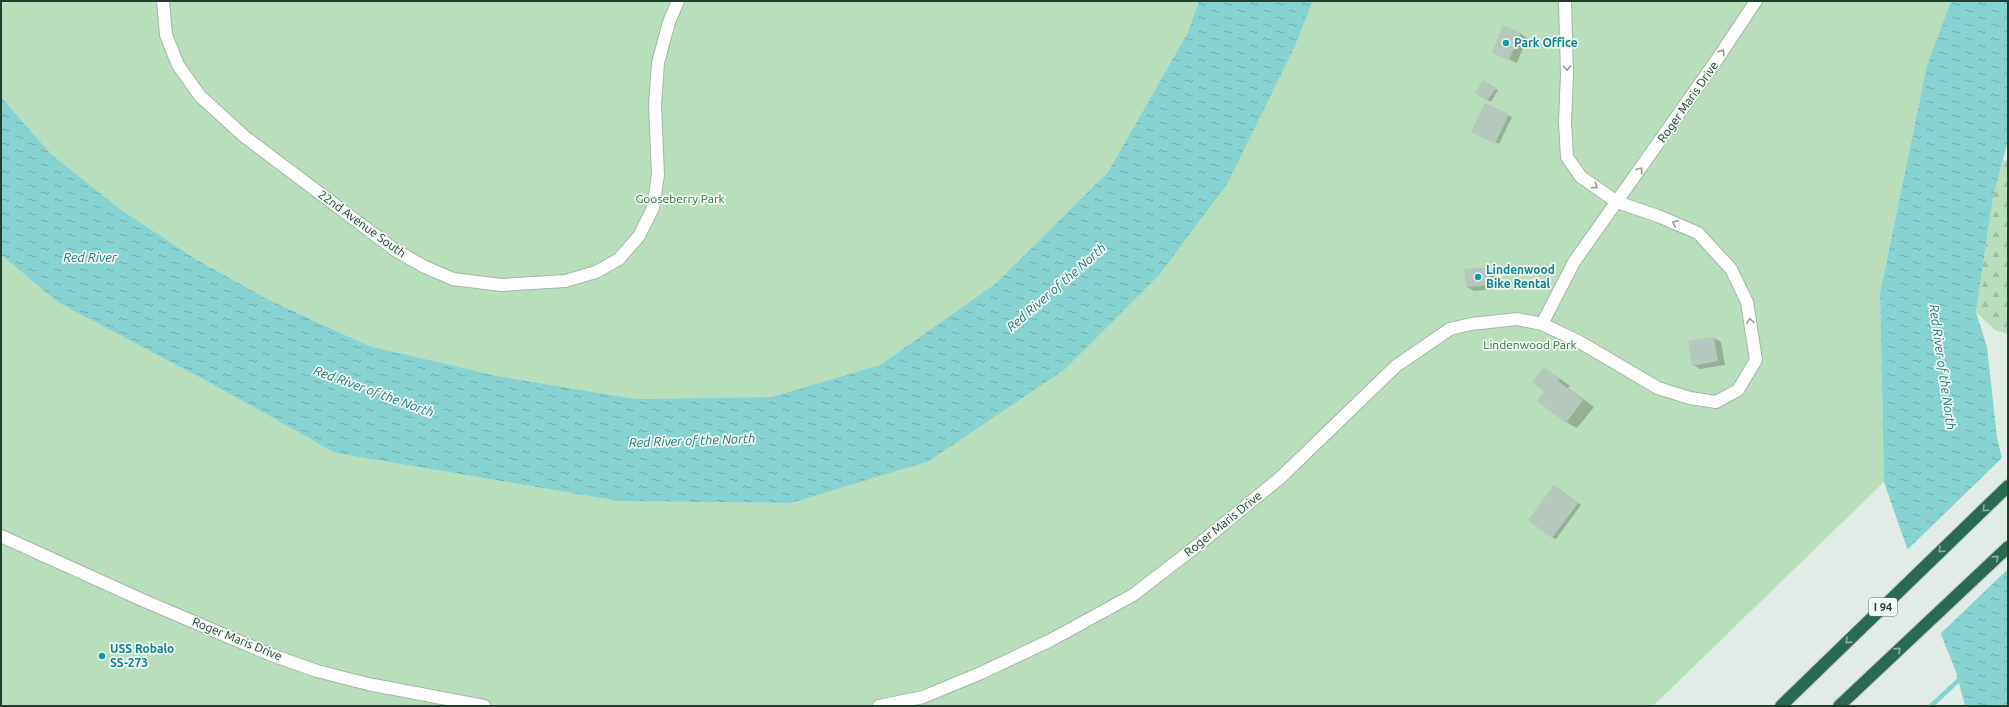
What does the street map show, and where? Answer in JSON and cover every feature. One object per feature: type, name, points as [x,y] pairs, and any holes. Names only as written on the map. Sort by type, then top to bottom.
[{"type":"highway","name":"I 94","points":[[1781,706],[2008,486]]},
{"type":"highway","points":[[1839,706],[2008,547]]},
{"type":"street","name":"22nd Avenue South","points":[[163,1],[166,35],[178,65],[200,96],[246,138],[396,250],[425,267],[453,279],[500,285],[565,281],[596,272],[620,259],[639,236],[654,208],[658,175],[655,105],[658,63],[669,22],[678,1]]},
{"type":"street","points":[[1565,1],[1567,74],[1565,122],[1567,157],[1581,177],[1617,202]]},
{"type":"street","name":"Roger Maris Drive","points":[[1542,324],[1574,262],[1716,61],[1756,1]]},
{"type":"street","name":"Roger Maris Drive","points":[[880,706],[923,697],[981,673],[1050,640],[1133,595],[1198,545],[1280,478],[1396,366],[1450,329],[1471,324],[1517,319],[1542,324],[1578,341],[1658,388],[1690,398],[1716,402],[1738,390],[1756,360],[1747,302],[1731,269],[1698,233],[1658,216],[1617,202]]},
{"type":"street","name":"Roger Maris Drive","points":[[1,536],[140,600],[276,656],[317,670],[368,684],[484,706]]},
{"type":"green space","name":"Gooseberry Park","points":[[1,1],[1199,1],[1188,32],[1108,172],[995,284],[880,365],[771,397],[636,399],[498,376],[369,346],[267,299],[197,260],[120,209],[51,154],[1,97]]},
{"type":"green space","name":"Lindenwood Park","points":[[1313,1],[1951,1],[1927,65],[1880,293],[1884,482],[1653,706],[4,706],[1,704],[1,255],[59,303],[212,384],[335,453],[619,501],[790,503],[1295,46]]},
{"type":"green space","points":[[2003,160],[2008,161],[2008,334],[1995,330],[1976,312],[1993,197]]},
{"type":"water","name":"Red River","points":[[1199,1],[1313,1],[1295,46],[1227,184],[1160,274],[1064,370],[929,461],[791,503],[619,501],[335,453],[212,384],[59,303],[1,255],[1,97],[51,154],[120,209],[197,260],[267,299],[369,346],[498,376],[636,399],[771,397],[880,365],[995,284],[1108,172],[1188,32]]},
{"type":"water","name":"Red River of the North","points":[[1951,1],[2008,1],[2008,141],[1993,197],[1976,312],[1987,347],[1997,438],[2008,482],[2008,706],[1965,706],[1956,672],[1907,548],[1884,482],[1880,293],[1927,65]]},
{"type":"pier","points":[[2003,457],[2008,474],[2008,569],[1939,635],[1906,551]]},
{"type":"building","name":"Park Office","points":[[1503,25],[1521,33],[1509,60],[1492,53]]},
{"type":"building","points":[[1483,80],[1496,88],[1487,101],[1475,93]]},
{"type":"building","points":[[1485,103],[1509,114],[1495,144],[1471,132]]},
{"type":"building","name":"Lindenwood Bike Rental","points":[[1489,267],[1491,285],[1466,287],[1464,269]]},
{"type":"building","points":[[1714,337],[1718,361],[1692,366],[1688,341]]},
{"type":"building","points":[[1544,367],[1560,379],[1558,381],[1583,400],[1566,423],[1537,401],[1544,392],[1532,382]]},
{"type":"building","points":[[1554,485],[1578,503],[1552,538],[1528,520]]},
{"type":"waterway","points":[[1931,706],[1962,677]]},
{"type":"place","name":"Park Office","points":[[1506,43]]},
{"type":"place","name":"Lindenwood Bike Rental","points":[[1478,277]]},
{"type":"place","name":"USS Robalo SS-273","points":[[102,656]]}]
